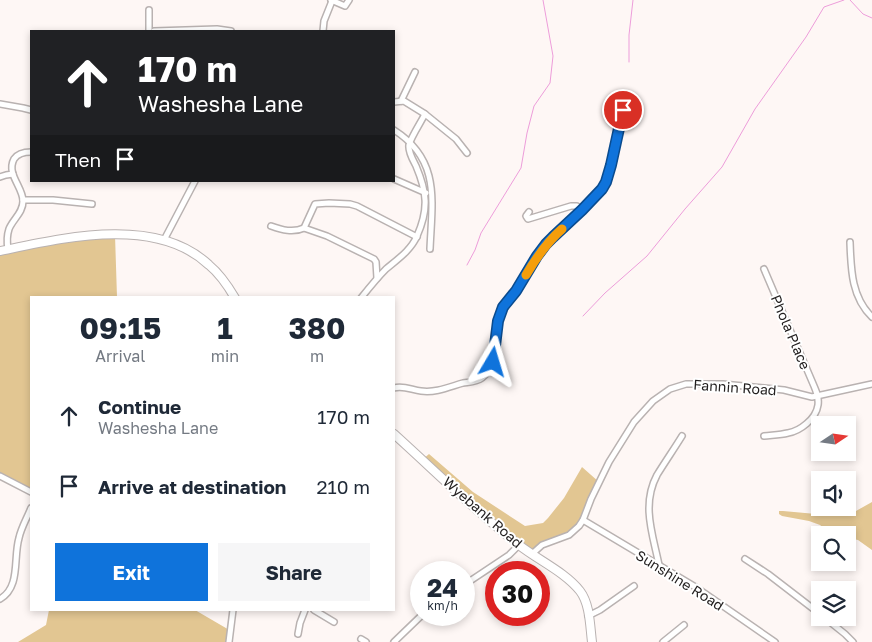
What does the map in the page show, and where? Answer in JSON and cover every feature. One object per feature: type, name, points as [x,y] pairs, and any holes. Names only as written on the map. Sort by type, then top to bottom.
[{"type":"street","points":[[322,30],[331,0],[345,6],[349,0]]},
{"type":"street","points":[[149,10],[149,30]]},
{"type":"street","points":[[186,30],[224,30]]},
{"type":"street","points":[[401,101],[415,72]]},
{"type":"street","points":[[395,102],[401,101],[425,114],[456,140],[467,153]]},
{"type":"street","points":[[0,104],[30,110]]},
{"type":"street","points":[[395,388],[400,386],[421,391],[444,390],[464,383],[475,382],[485,376],[493,362],[498,321],[503,307],[516,291],[546,244],[582,210],[602,189],[606,182],[623,110]]},
{"type":"street","points":[[363,296],[377,278],[406,252],[417,237],[426,204],[426,193],[410,150],[410,142],[425,114]]},
{"type":"street","points":[[395,131],[410,142],[420,154],[430,176],[432,185],[430,249]]},
{"type":"street","points":[[30,152],[24,152],[16,156],[12,165],[13,174],[23,200],[21,211],[10,228],[4,250],[82,236],[136,236],[164,240],[186,249],[209,264],[234,296]]},
{"type":"street","points":[[0,177],[13,174]]},
{"type":"street","points":[[395,179],[426,193]]},
{"type":"street","points":[[164,240],[194,182]]},
{"type":"street","points":[[23,200],[53,200],[92,204]]},
{"type":"street","points":[[304,228],[315,204],[342,203],[357,206],[417,237]]},
{"type":"street","points":[[529,212],[526,216],[528,219],[571,206],[577,206],[582,210]]},
{"type":"street","points":[[271,226],[291,231],[304,228],[326,236],[374,259],[376,262],[377,278]]},
{"type":"street","points":[[850,242],[854,288],[864,307],[872,317]]},
{"type":"street","name":"Phola Place","points":[[764,269],[818,396]]},
{"type":"street","name":"Fannin Road","points":[[532,554],[542,545],[575,531],[583,520],[609,462],[634,422],[653,401],[670,389],[686,384],[723,384],[784,390],[812,397],[872,384]]},
{"type":"street","points":[[764,436],[788,433],[799,429],[816,412],[818,396]]},
{"type":"street","name":"Wyebank Road","points":[[395,435],[519,545],[559,573],[579,590],[584,600],[592,642]]},
{"type":"street","points":[[659,566],[650,525],[650,494],[657,476],[682,436]]},
{"type":"street","points":[[0,476],[30,491]]},
{"type":"street","points":[[0,599],[7,594],[14,583],[19,537],[30,510]]},
{"type":"street","name":"Sunshine Road","points":[[583,520],[697,588],[775,642]]},
{"type":"street","points":[[475,578],[509,555],[519,545]]},
{"type":"street","points":[[745,559],[811,607]]},
{"type":"street","points":[[588,616],[600,610],[634,586]]},
{"type":"street","points":[[229,642],[233,611]]},
{"type":"street","points":[[298,634],[300,623],[306,611]]},
{"type":"street","points":[[316,611],[334,622]]},
{"type":"street","points":[[663,642],[684,625]]},
{"type":"street","points":[[394,642],[411,626]]},
{"type":"street","points":[[835,626],[853,642]]},
{"type":"shaded area","points":[[115,235],[117,296],[30,296],[30,490],[0,475],[0,251]]},
{"type":"shaded area","points":[[429,454],[473,492],[525,526],[543,523],[548,518],[564,498],[582,467],[599,482],[583,520],[574,531],[542,545],[532,555],[422,460]]},
{"type":"shaded area","points":[[872,502],[872,550],[856,540],[856,526],[821,526],[779,514],[779,511],[783,511],[811,514],[811,516],[856,516],[856,511]]},
{"type":"shaded area","points":[[49,611],[197,611],[231,631],[229,642],[18,642],[46,625]]},
{"type":"waterway","points":[[467,265],[481,233],[521,168],[534,106],[550,83],[553,56],[543,0]]},
{"type":"waterway","points":[[629,62],[629,35],[633,0]]},
{"type":"waterway","points":[[583,316],[605,293],[647,256],[722,167],[755,109],[806,37],[824,7],[844,0]]},
{"type":"waterway","points":[[850,0],[863,14],[872,18]]},
{"type":"slow traffic","points":[[526,275],[546,244],[562,229]]},
{"type":"route","points":[[493,362],[498,321],[503,307],[516,291],[546,244],[594,198],[606,182],[623,110]]}]
